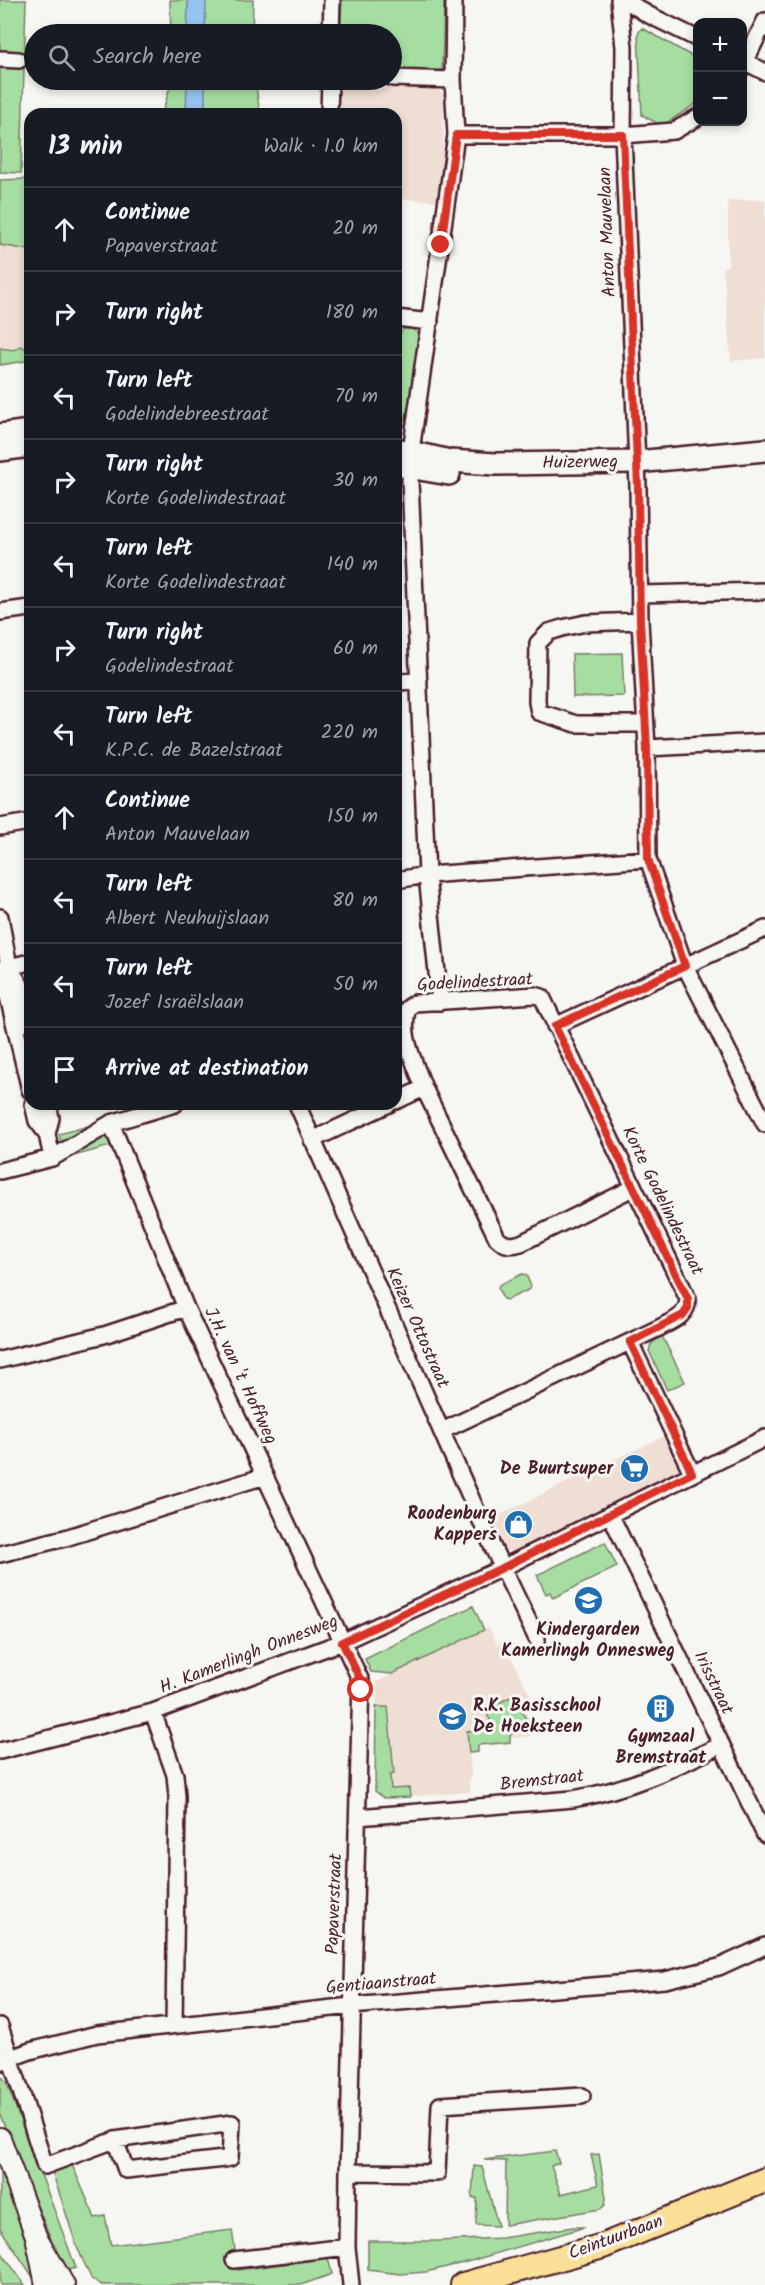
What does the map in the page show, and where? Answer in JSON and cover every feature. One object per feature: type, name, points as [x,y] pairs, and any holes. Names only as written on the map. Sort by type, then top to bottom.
[{"type":"main road","points":[[0,435],[24,432]]},
{"type":"main road","points":[[0,450],[24,447]]},
{"type":"main road","name":"Huizerweg","points":[[636,469],[765,450]]},
{"type":"main road","name":"Huizerweg","points":[[404,458],[449,474],[496,476],[765,463]]},
{"type":"main road","name":"Ceintuurbaan","points":[[463,2285],[603,2246],[765,2180]]},
{"type":"street","points":[[331,24],[332,0]]},
{"type":"street","points":[[441,1002],[427,875],[419,681],[404,458],[430,322],[456,135],[453,80],[454,0]]},
{"type":"street","name":"Anton Mauvelaan","points":[[619,0],[624,47],[623,135],[640,621],[647,748],[648,859],[685,966],[765,1124]]},
{"type":"street","points":[[625,0],[647,14],[693,37]]},
{"type":"street","points":[[747,58],[765,21]]},
{"type":"street","points":[[0,59],[19,60]]},
{"type":"street","points":[[747,65],[765,72]]},
{"type":"street","points":[[402,78],[453,80]]},
{"type":"street","points":[[328,108],[329,90]]},
{"type":"street","points":[[456,135],[623,135],[674,131],[693,120]]},
{"type":"street","points":[[402,319],[430,322]]},
{"type":"street","points":[[640,594],[765,591]]},
{"type":"street","points":[[0,612],[24,609]]},
{"type":"street","points":[[640,621],[586,623],[549,632],[538,643],[537,702],[539,712],[576,724],[645,724]]},
{"type":"street","points":[[402,682],[419,681]]},
{"type":"street","points":[[647,748],[765,742]]},
{"type":"street","points":[[0,827],[24,823]]},
{"type":"street","points":[[402,879],[427,875],[648,859]]},
{"type":"street","points":[[0,917],[6,988],[24,1064]]},
{"type":"street","points":[[555,1026],[765,929]]},
{"type":"street","points":[[4,968],[24,963]]},
{"type":"street","points":[[4,968],[20,984],[24,1001]]},
{"type":"street","name":"Godelindestraat","points":[[555,1026],[545,1001],[542,997],[535,995],[415,1003],[408,1008],[406,1014],[408,1047],[424,1088],[497,1238],[502,1243],[512,1246],[521,1243],[633,1188]]},
{"type":"street","name":"Korte Godelindestraat","points":[[442,1431],[630,1342],[683,1315],[688,1308],[688,1299],[555,1026]]},
{"type":"street","points":[[402,1098],[424,1088]]},
{"type":"street","points":[[34,1110],[37,1121],[47,1134],[52,1158]]},
{"type":"street","points":[[47,1134],[51,1118],[49,1110]]},
{"type":"street","points":[[0,1170],[52,1158],[111,1123],[155,1110]]},
{"type":"street","name":"Keizer Ottostraat","points":[[300,1110],[502,1568]]},
{"type":"street","points":[[312,1140],[376,1110]]},
{"type":"street","name":"J.H. van 't Hoffweg","points":[[111,1123],[186,1308],[342,1642]]},
{"type":"street","points":[[0,1360],[104,1335],[186,1308]]},
{"type":"street","points":[[630,1342],[692,1473]]},
{"type":"street","name":"H. Kamerlingh Onnesweg","points":[[0,1751],[153,1712],[342,1642],[502,1568],[765,1438]]},
{"type":"street","points":[[0,1554],[65,1538],[265,1476]]},
{"type":"street","name":"Irisstraat","points":[[610,1515],[765,1835]]},
{"type":"street","points":[[502,1568],[537,1639]]},
{"type":"street","name":"Papaverstraat","points":[[342,1642],[361,1681],[346,2247],[351,2285]]},
{"type":"street","points":[[153,1712],[175,1775],[177,1796],[174,2025]]},
{"type":"street","name":"Bremstraat","points":[[358,1817],[573,1799],[603,1794],[656,1777],[721,1745]]},
{"type":"street","name":"Gentiaanstraat","points":[[5,2060],[97,2034],[351,2006],[665,1980],[719,1967],[765,1946]]},
{"type":"street","points":[[0,2026],[5,2060],[45,2166],[115,2140],[232,2123],[230,2158],[224,2159],[126,2170],[115,2140]]},
{"type":"street","points":[[348,2172],[437,2173],[440,2105],[582,2096]]},
{"type":"street","points":[[0,2138],[36,2236],[46,2285]]},
{"type":"street","points":[[36,2236],[64,2285]]},
{"type":"street","points":[[234,2260],[346,2247]]},
{"type":"shaded area","points":[[402,88],[435,88],[444,94],[442,201],[402,199],[402,108],[336,108],[336,95],[340,90],[402,90]]},
{"type":"shaded area","points":[[765,199],[765,358],[731,361],[723,267],[728,266],[728,201]]},
{"type":"shaded area","points":[[0,240],[24,243],[24,361],[0,358]]},
{"type":"shaded area","points":[[666,1435],[672,1449],[677,1448],[680,1465],[678,1472],[672,1477],[517,1552],[501,1550],[485,1522]]},
{"type":"shaded area","name":"R.K. Basisschool De Hoeksteen","points":[[489,1627],[497,1645],[504,1642],[534,1704],[524,1710],[530,1722],[531,1736],[511,1738],[511,1744],[478,1746],[479,1753],[470,1754],[470,1792],[384,1798],[375,1791],[377,1682]]},
{"type":"green space","points":[[0,0],[26,0],[21,173],[0,172]]},
{"type":"green space","points":[[170,0],[253,0],[252,24],[171,24]]},
{"type":"green space","points":[[342,0],[444,0],[442,73],[402,72],[402,24],[341,24]]},
{"type":"green space","points":[[642,28],[693,57],[693,106],[662,126],[642,115],[638,33]]},
{"type":"green space","points":[[169,90],[256,90],[259,108],[164,108]]},
{"type":"green space","points":[[24,179],[24,249],[0,245],[0,180]]},
{"type":"green space","points":[[412,329],[418,334],[420,341],[408,421],[402,427],[402,331]]},
{"type":"green space","points":[[20,346],[24,348],[24,361],[0,365],[0,348],[14,350]]},
{"type":"green space","points":[[622,653],[624,696],[573,697],[572,654]]},
{"type":"green space","points":[[107,1121],[114,1145],[66,1158],[59,1134]]},
{"type":"green space","points":[[522,1274],[526,1275],[530,1289],[507,1300],[503,1299],[499,1285]]},
{"type":"green space","points":[[662,1336],[685,1382],[667,1390],[649,1351],[651,1344]]},
{"type":"green space","points":[[605,1542],[617,1567],[553,1598],[550,1592],[546,1594],[537,1575]]},
{"type":"green space","points":[[473,1606],[484,1630],[392,1674],[371,1672],[365,1659]]},
{"type":"green space","points":[[514,1695],[529,1725],[510,1735],[510,1742],[478,1745],[478,1752],[469,1753],[467,1731],[494,1728],[485,1710]]},
{"type":"green space","points":[[376,1707],[388,1707],[394,1774],[390,1775],[391,1789],[409,1788],[410,1797],[384,1798],[375,1791]]},
{"type":"green space","points":[[0,2077],[7,2084],[76,2268],[64,2271],[0,2115]]},
{"type":"green space","points":[[555,2151],[559,2163],[551,2166],[561,2194],[598,2185],[591,2155],[599,2154],[606,2198],[605,2205],[600,2209],[505,2225],[506,2161],[484,2160]]},
{"type":"green space","points":[[70,2160],[95,2218],[105,2216],[111,2245],[232,2230],[238,2270],[328,2258],[332,2274],[301,2285],[102,2285],[92,2280],[77,2247],[51,2168]]},
{"type":"green space","points":[[474,2166],[482,2167],[498,2226],[476,2225],[477,2198],[472,2198]]},
{"type":"green space","points":[[0,2167],[39,2279],[35,2280],[0,2228]]},
{"type":"green space","points":[[585,2227],[426,2272],[400,2274],[368,2270],[368,2241],[502,2238]]},
{"type":"green space","points":[[0,2250],[25,2285],[0,2285]]},
{"type":"water","points":[[188,0],[206,0],[205,24],[187,24]]},
{"type":"water","points":[[187,90],[205,90],[205,108],[186,108]]},
{"type":"place","name":"De Buurtsuper","points":[[634,1469]]},
{"type":"place","name":"Roodenburg Kappers","points":[[518,1524]]},
{"type":"place","name":"Kindergarden Kamerlingh Onnesweg","points":[[588,1601]]},
{"type":"place","name":"Gymzaal Bremstraat","points":[[661,1708]]},
{"type":"place","name":"R.K. Basisschool De Hoeksteen","points":[[452,1716]]},
{"type":"route","points":[[361,1690],[361,1681],[342,1642],[502,1568],[692,1473],[630,1342],[683,1315],[688,1308],[688,1299],[555,1026],[685,966],[648,859],[647,748],[640,621],[638,487],[623,135],[456,135],[441,245]]}]
